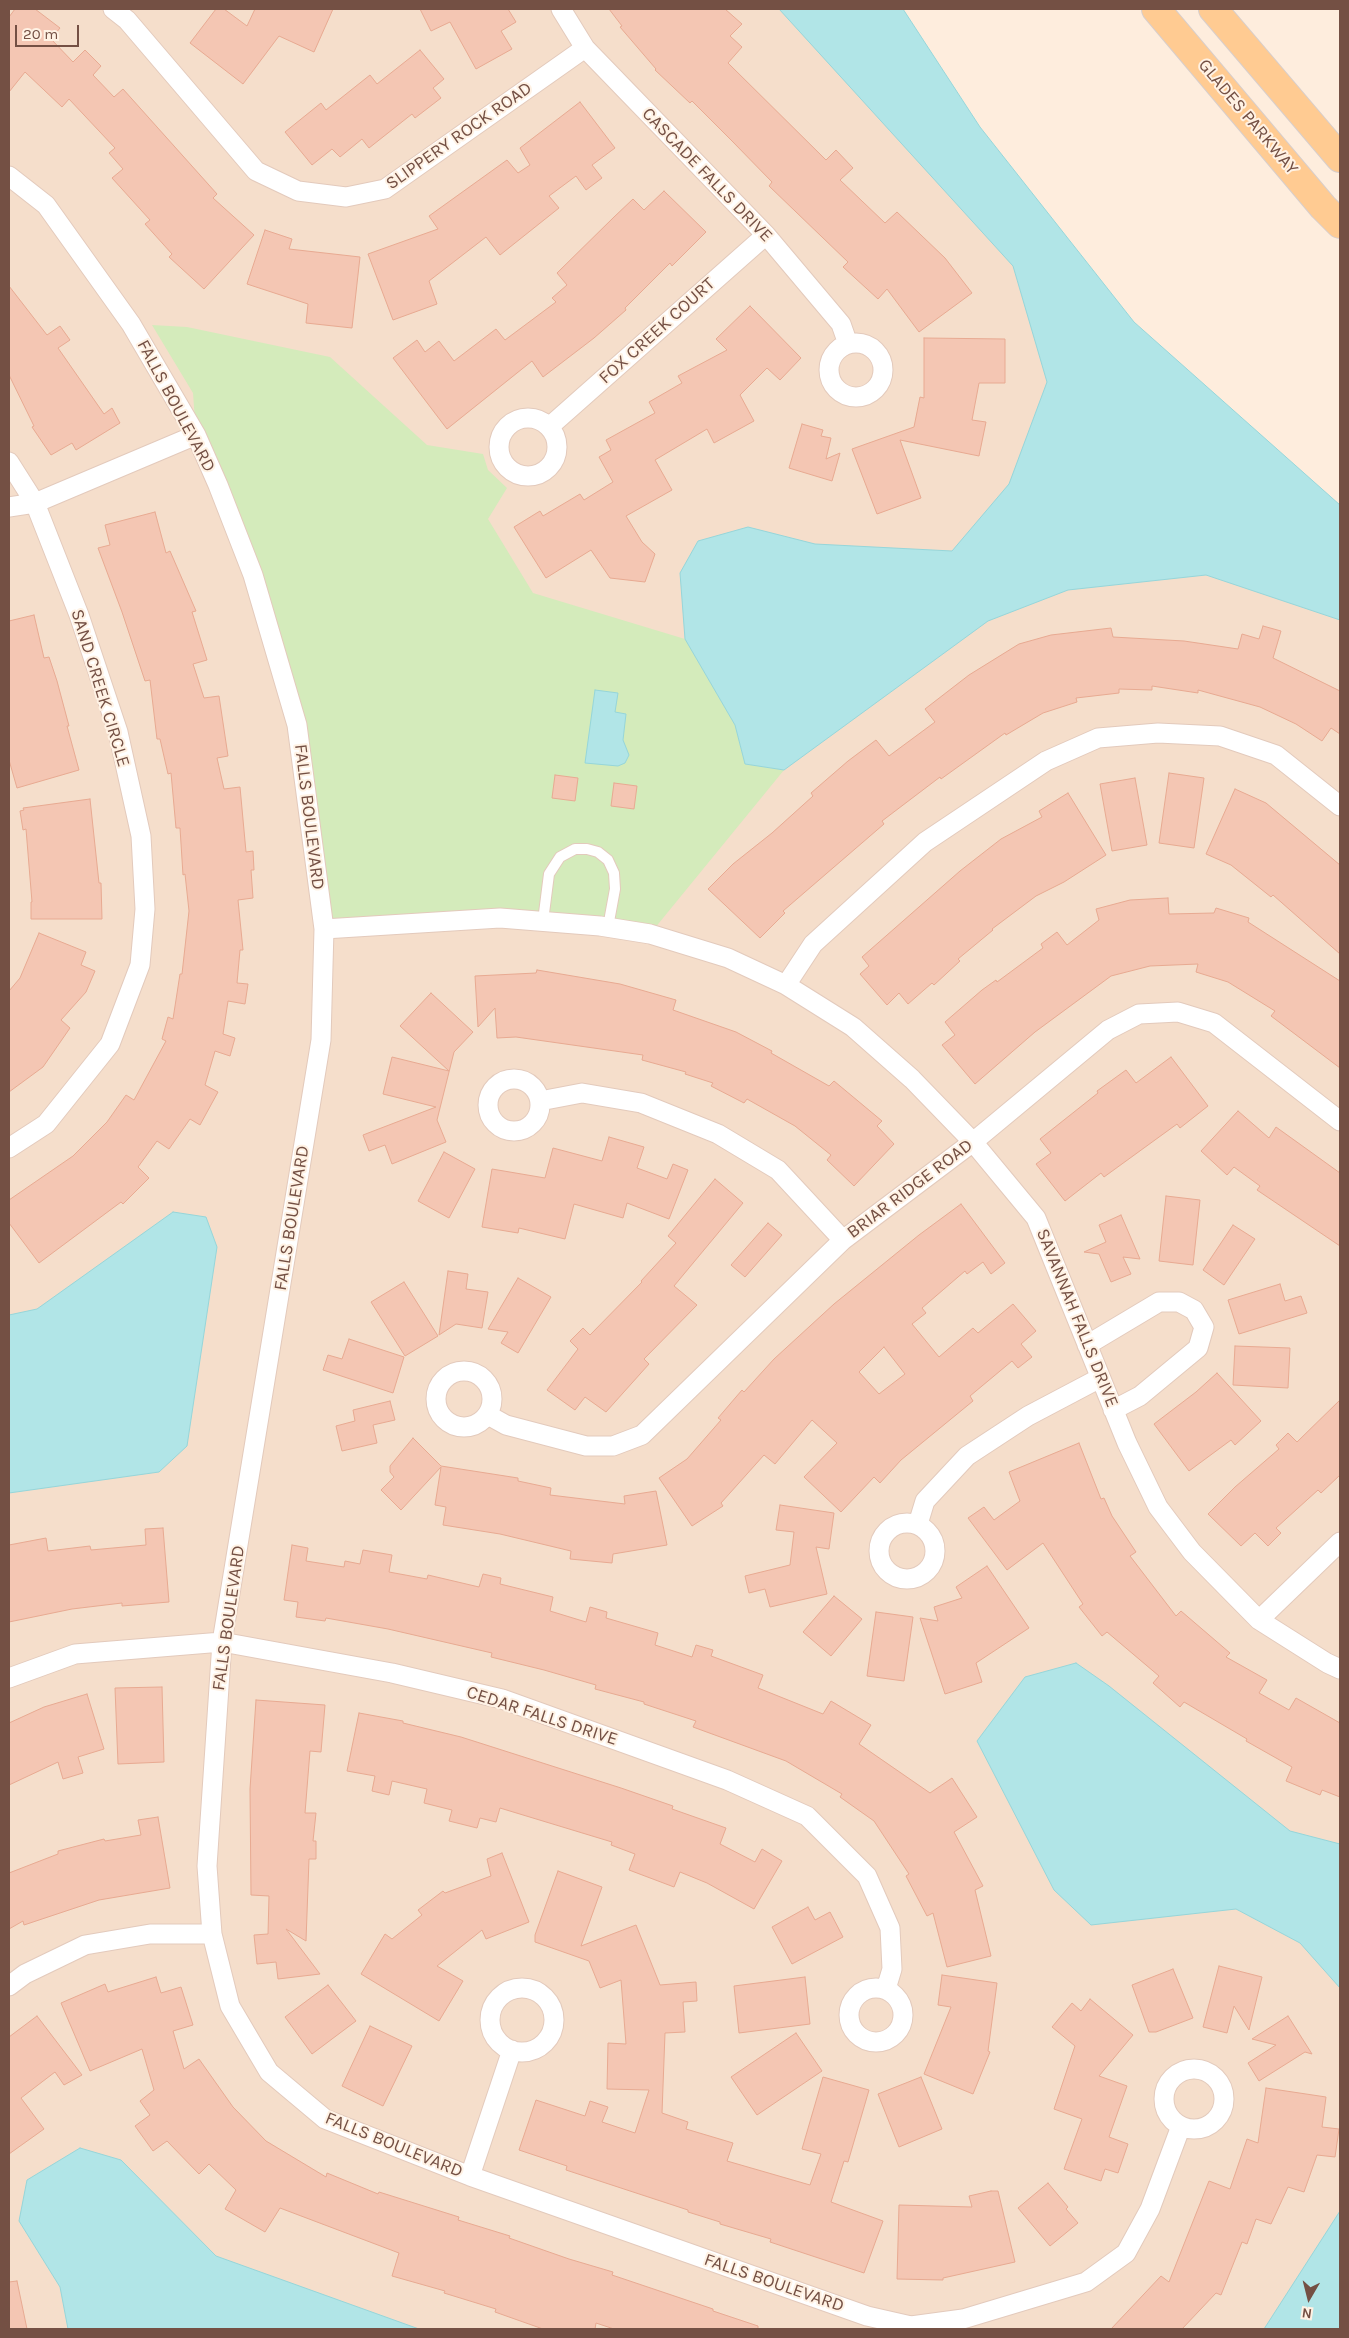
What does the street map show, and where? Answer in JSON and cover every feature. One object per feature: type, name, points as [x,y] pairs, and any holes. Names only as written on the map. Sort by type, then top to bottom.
[{"type":"main road","name":"GLADES PARKWAY","points":[[1156,9],[1323,207],[1340,224]]},
{"type":"main road","points":[[1213,9],[1340,158]]},
{"type":"street","name":"CASCADE FALLS DRIVE","points":[[561,9],[585,48],[766,235],[841,324],[848,344]]},
{"type":"street","name":"SLIPPERY ROCK ROAD","points":[[126,12],[256,171],[298,190],[346,196],[385,190],[585,48]]},
{"type":"street","name":"FALLS BOULEVARD","points":[[9,176],[46,205],[131,324],[196,435],[253,575],[297,725],[324,929],[321,1040],[222,1642],[207,1866],[212,1934],[230,2006],[269,2072],[325,2119],[470,2176],[867,2316],[911,2326],[963,2319],[1086,2282],[1126,2254],[1150,2209],[1181,2126]]},
{"type":"street","name":"FOX CREEK COURT","points":[[549,427],[766,235]]},
{"type":"street","points":[[9,507],[35,503],[196,435]]},
{"type":"street","name":"SAND CREEK CIRCLE","points":[[9,462],[35,503],[79,615],[118,732],[140,836],[145,909],[140,965],[110,1044],[46,1124],[9,1148]]},
{"type":"street","points":[[786,985],[813,944],[925,842],[1046,761],[1098,738],[1158,733],[1220,736],[1276,755],[1340,806]]},
{"type":"street","name":"SAVANNAH FALLS DRIVE","points":[[324,929],[500,918],[608,927],[650,934],[728,958],[786,985],[852,1027],[912,1079],[973,1142],[1036,1218],[1113,1410],[1158,1507],[1192,1552],[1259,1620],[1326,1663],[1340,1669]]},
{"type":"street","name":"BRIAR RIDGE ROAD","points":[[488,1415],[506,1425],[586,1446],[613,1446],[642,1434],[843,1240],[973,1142],[1108,1030],[1139,1014],[1178,1012],[1214,1023],[1340,1121]]},
{"type":"street","points":[[540,1101],[582,1092],[641,1103],[718,1134],[778,1170],[843,1240]]},
{"type":"street","points":[[1087,1345],[1158,1302],[1179,1302],[1194,1310],[1204,1327],[1198,1348],[1140,1396],[1113,1410]]},
{"type":"street","points":[[918,1524],[925,1501],[968,1456],[1028,1416],[1100,1378]]},
{"type":"street","points":[[1259,1620],[1340,1542]]},
{"type":"street","name":"CEDAR FALLS DRIVE","points":[[9,1678],[75,1654],[222,1642],[392,1673],[502,1699],[727,1780],[807,1816],[867,1876],[890,1928],[892,1969],[886,1989]]},
{"type":"street","points":[[9,1986],[25,1974],[85,1945],[150,1934],[212,1934]]},
{"type":"street","points":[[470,2176],[512,2050]]},
{"type":"lane","points":[[542,921],[550,874],[560,857],[575,849],[587,849],[598,852],[608,860],[614,873],[615,889],[608,927]]},
{"type":"shaded area","points":[[9,9],[845,9],[1097,340],[1340,541],[1340,2329],[9,2329]]},
{"type":"green space","points":[[152,325],[187,327],[330,357],[427,445],[483,454],[488,470],[507,488],[488,519],[533,593],[685,639],[735,725],[745,764],[784,770],[650,934],[600,926],[324,929],[297,725],[196,435],[193,393]]},
{"type":"water","points":[[779,9],[903,9],[980,127],[1134,322],[1340,505],[1340,620],[1206,575],[1068,590],[988,621],[784,770],[745,764],[735,725],[685,639],[680,573],[698,541],[748,527],[815,544],[952,551],[1009,484],[1047,382],[1013,266]]},
{"type":"water","points":[[595,690],[618,693],[615,712],[626,714],[623,740],[629,755],[625,763],[618,766],[585,763]]},
{"type":"water","points":[[173,1212],[206,1217],[217,1247],[187,1446],[159,1472],[9,1493],[9,1315],[37,1309]]},
{"type":"water","points":[[1076,1663],[1109,1686],[1290,1831],[1340,1844],[1340,1988],[1300,1943],[1236,1909],[1091,1925],[1054,1890],[977,1741],[1025,1677]]},
{"type":"water","points":[[80,2148],[121,2160],[216,2256],[419,2329],[68,2329],[60,2287],[19,2221],[27,2180]]},
{"type":"water","points":[[1340,2211],[1340,2329],[1264,2329]]},
{"type":"building","points":[[15,9],[35,9],[60,28],[51,39],[73,62],[85,50],[101,66],[93,75],[114,97],[123,89],[217,194],[213,198],[254,235],[204,289],[169,257],[172,254],[145,224],[150,220],[112,178],[123,169],[109,153],[115,148],[69,99],[62,107],[25,72],[9,92],[9,17]]},
{"type":"building","points":[[216,9],[224,9],[247,26],[255,9],[333,9],[314,52],[279,36],[243,84],[190,43]]},
{"type":"building","points":[[420,9],[508,9],[516,22],[501,31],[512,49],[476,69],[450,22],[431,31]]},
{"type":"building","points":[[609,9],[725,9],[742,24],[730,36],[742,47],[728,63],[826,160],[836,150],[853,168],[840,180],[885,223],[897,212],[945,258],[972,293],[919,332],[887,289],[878,299],[843,267],[848,262],[769,186],[772,182],[692,101],[690,103],[655,70],[620,27],[622,26]]},
{"type":"building","points":[[420,50],[444,79],[433,88],[441,98],[415,118],[412,114],[369,148],[362,139],[340,157],[332,149],[312,165],[285,132],[321,103],[326,110],[370,75],[377,84]]},
{"type":"building","points":[[580,102],[615,148],[592,165],[602,178],[586,190],[576,176],[549,196],[559,208],[500,255],[486,237],[429,281],[437,304],[393,320],[368,254],[438,229],[429,216],[507,160],[518,173],[530,165],[520,148]]},
{"type":"building","points":[[664,191],[706,232],[672,266],[670,263],[625,308],[626,310],[594,338],[543,377],[532,361],[447,429],[393,358],[417,340],[425,352],[439,341],[454,361],[496,329],[505,340],[556,302],[552,298],[567,285],[557,273],[633,199],[644,210]]},
{"type":"building","points":[[265,230],[292,239],[289,249],[360,257],[352,328],[306,323],[308,304],[247,284]]},
{"type":"building","points":[[9,286],[47,335],[60,326],[70,340],[58,348],[104,414],[112,408],[120,423],[76,450],[72,443],[51,455],[32,427],[34,426],[9,375]]},
{"type":"building","points":[[750,306],[801,358],[780,380],[767,368],[740,395],[754,421],[714,443],[707,429],[655,460],[672,490],[626,516],[642,542],[655,554],[645,582],[610,578],[591,550],[546,578],[514,527],[540,511],[543,516],[580,494],[584,500],[613,482],[599,457],[611,450],[606,440],[655,413],[649,402],[682,383],[678,376],[727,350],[716,339]]},
{"type":"building","points":[[924,338],[1005,339],[1005,383],[979,383],[972,420],[986,422],[979,456],[900,440],[921,498],[877,514],[852,449],[914,427],[920,397],[924,398]]},
{"type":"building","points":[[802,424],[823,430],[821,436],[831,438],[826,459],[840,453],[832,481],[789,468]]},
{"type":"building","points":[[155,512],[166,553],[170,551],[196,611],[192,612],[207,660],[193,664],[204,698],[219,696],[228,756],[217,758],[224,789],[240,787],[246,852],[253,851],[254,870],[251,870],[253,898],[238,900],[243,950],[240,950],[237,983],[248,984],[245,1004],[228,1001],[223,1034],[235,1038],[230,1056],[215,1051],[205,1085],[218,1092],[200,1125],[190,1119],[169,1149],[157,1141],[138,1167],[149,1178],[123,1204],[121,1202],[39,1263],[9,1223],[9,1200],[73,1156],[107,1122],[126,1095],[134,1100],[166,1041],[162,1039],[168,1017],[173,1019],[180,974],[182,974],[189,911],[185,874],[183,875],[180,828],[176,828],[171,773],[168,774],[160,739],[157,739],[150,680],[145,681],[98,548],[110,545],[105,525]]},
{"type":"building","points":[[34,615],[44,658],[49,657],[57,681],[79,770],[17,788],[9,760],[9,621]]},
{"type":"building","points":[[1263,626],[1281,631],[1273,658],[1340,691],[1340,734],[1331,728],[1322,741],[1296,724],[1260,707],[1198,690],[1198,693],[1152,686],[1152,690],[1119,689],[1119,693],[1076,698],[1077,702],[1043,713],[1006,735],[1005,733],[941,779],[940,777],[882,821],[884,824],[783,911],[785,913],[760,938],[708,889],[733,864],[772,833],[813,796],[811,793],[848,761],[876,740],[889,756],[935,722],[925,709],[969,675],[1019,644],[1051,635],[1111,628],[1113,637],[1184,641],[1238,649],[1242,634],[1259,639]]},
{"type":"building","points":[[1169,773],[1204,778],[1194,848],[1159,843]]},
{"type":"building","points":[[555,775],[578,778],[575,801],[552,798]]},
{"type":"building","points":[[1135,778],[1147,845],[1112,851],[1100,784]]},
{"type":"building","points":[[614,783],[637,786],[634,809],[611,806]]},
{"type":"building","points":[[1235,789],[1266,803],[1340,865],[1340,954],[1273,895],[1271,897],[1231,865],[1206,854]]},
{"type":"building","points":[[1068,793],[1106,855],[1064,882],[1036,896],[992,929],[958,959],[960,961],[934,985],[932,983],[908,1004],[899,993],[887,1005],[860,974],[869,966],[862,957],[960,871],[1001,839],[1042,817],[1039,811]]},
{"type":"building","points":[[90,799],[99,883],[101,883],[102,919],[31,919],[32,902],[26,829],[23,830],[20,811],[24,810],[23,808]]},
{"type":"building","points":[[1168,898],[1169,914],[1214,913],[1216,908],[1249,918],[1248,922],[1340,981],[1340,1068],[1271,1016],[1275,1011],[1228,982],[1196,972],[1198,964],[1150,966],[1111,976],[1035,1032],[975,1084],[942,1045],[955,1035],[945,1022],[982,990],[996,980],[997,982],[1043,948],[1041,944],[1057,932],[1067,945],[1099,920],[1096,909],[1130,900]]},
{"type":"building","points":[[39,933],[86,952],[81,965],[95,971],[86,992],[61,1020],[70,1028],[43,1067],[9,1092],[9,991],[20,978]]},
{"type":"building","points":[[537,970],[620,984],[676,1000],[673,1010],[736,1032],[772,1051],[771,1053],[829,1086],[834,1081],[882,1121],[877,1126],[894,1144],[854,1186],[827,1160],[831,1155],[795,1126],[747,1099],[744,1103],[711,1086],[713,1083],[685,1074],[686,1072],[642,1060],[643,1055],[516,1037],[497,1038],[495,1008],[478,1027],[475,976],[536,973]]},
{"type":"building","points":[[431,993],[473,1032],[454,1052],[437,1120],[446,1142],[392,1164],[385,1145],[369,1151],[363,1135],[436,1107],[383,1094],[392,1057],[449,1071],[400,1026]]},
{"type":"building","points":[[1171,1057],[1208,1106],[1180,1128],[1177,1124],[1104,1177],[1101,1173],[1065,1201],[1036,1164],[1051,1153],[1040,1139],[1098,1093],[1097,1091],[1126,1070],[1136,1083]]},
{"type":"building","points":[[1238,1111],[1269,1138],[1276,1127],[1340,1173],[1340,1246],[1257,1190],[1260,1186],[1234,1167],[1227,1175],[1201,1151]]},
{"type":"building","points":[[609,1137],[644,1147],[637,1168],[667,1179],[673,1164],[688,1170],[669,1219],[627,1203],[623,1218],[574,1204],[565,1239],[519,1228],[518,1233],[482,1227],[492,1169],[545,1178],[553,1148],[602,1161]]},
{"type":"building","points":[[444,1152],[475,1169],[449,1218],[418,1201]]},
{"type":"building","points":[[715,1179],[743,1203],[674,1286],[697,1305],[644,1359],[649,1364],[606,1412],[585,1397],[575,1410],[547,1390],[578,1349],[570,1341],[583,1328],[590,1335],[642,1282],[676,1243],[668,1236]]},
{"type":"building","points":[[1166,1196],[1200,1200],[1193,1265],[1159,1261]]},
{"type":"building","points":[[961,1204],[1005,1263],[991,1274],[983,1262],[967,1274],[965,1271],[922,1308],[926,1313],[912,1324],[939,1357],[973,1328],[978,1333],[1013,1304],[1036,1331],[1021,1344],[1032,1357],[1018,1368],[1012,1361],[970,1396],[973,1401],[901,1460],[880,1483],[874,1477],[841,1512],[804,1477],[837,1443],[812,1420],[775,1464],[764,1455],[721,1503],[723,1506],[692,1526],[659,1478],[687,1459],[721,1420],[718,1418],[742,1390],[744,1392],[774,1359],[834,1304],[919,1235]],"holes":[[[884,1347],[905,1374],[879,1394],[859,1372]]]},
{"type":"building","points":[[1121,1215],[1140,1259],[1123,1257],[1131,1274],[1111,1282],[1099,1254],[1084,1252],[1106,1242],[1099,1225]]},
{"type":"building","points":[[768,1223],[782,1235],[745,1277],[731,1265]]},
{"type":"building","points":[[1233,1225],[1255,1239],[1224,1285],[1203,1270]]},
{"type":"building","points":[[448,1271],[468,1274],[466,1289],[488,1292],[482,1328],[456,1324],[439,1335]]},
{"type":"building","points":[[518,1278],[551,1297],[518,1353],[501,1343],[508,1332],[488,1329]]},
{"type":"building","points":[[404,1282],[438,1336],[405,1356],[371,1302]]},
{"type":"building","points":[[1280,1284],[1285,1301],[1301,1296],[1307,1313],[1239,1334],[1228,1300]]},
{"type":"building","points":[[349,1339],[404,1357],[393,1393],[323,1370],[328,1355],[342,1359]]},
{"type":"building","points":[[1235,1346],[1290,1348],[1288,1388],[1233,1385]]},
{"type":"building","points":[[1217,1373],[1261,1421],[1235,1445],[1231,1440],[1189,1471],[1154,1424],[1196,1392]]},
{"type":"building","points":[[1340,1400],[1340,1475],[1321,1493],[1318,1490],[1276,1528],[1281,1533],[1268,1546],[1255,1533],[1241,1546],[1208,1514],[1235,1487],[1279,1449],[1276,1445],[1288,1433],[1297,1442]]},
{"type":"building","points":[[390,1401],[395,1420],[373,1425],[377,1443],[342,1451],[336,1426],[355,1421],[353,1410]]},
{"type":"building","points":[[413,1438],[441,1466],[518,1478],[518,1481],[551,1488],[550,1495],[625,1504],[624,1496],[656,1491],[667,1545],[613,1554],[612,1563],[570,1559],[571,1551],[500,1534],[443,1525],[446,1507],[435,1505],[441,1467],[401,1510],[381,1490],[394,1477],[390,1472],[390,1466]]},
{"type":"building","points":[[1079,1443],[1101,1499],[1104,1498],[1112,1516],[1136,1552],[1130,1556],[1176,1616],[1181,1611],[1230,1653],[1226,1657],[1267,1680],[1259,1693],[1289,1710],[1296,1698],[1340,1723],[1340,1797],[1322,1790],[1320,1795],[1286,1781],[1292,1767],[1184,1702],[1180,1707],[1153,1683],[1159,1676],[1107,1632],[1102,1636],[1079,1607],[1083,1604],[1043,1543],[1007,1570],[968,1518],[984,1507],[994,1520],[1020,1501],[1009,1472]]},
{"type":"building","points":[[780,1505],[834,1513],[829,1549],[816,1547],[827,1594],[770,1607],[765,1589],[749,1593],[745,1576],[790,1565],[794,1532],[776,1530]]},
{"type":"building","points":[[163,1528],[169,1602],[122,1606],[122,1603],[72,1609],[9,1622],[9,1545],[46,1538],[48,1551],[90,1546],[91,1550],[146,1545],[145,1529]]},
{"type":"building","points":[[292,1545],[308,1548],[306,1561],[344,1567],[345,1561],[360,1564],[363,1550],[392,1555],[389,1572],[427,1579],[428,1575],[479,1587],[483,1574],[501,1578],[500,1584],[553,1597],[550,1611],[586,1622],[590,1607],[607,1612],[606,1618],[658,1633],[655,1645],[692,1657],[696,1645],[713,1650],[711,1656],[763,1675],[758,1688],[823,1714],[831,1701],[871,1725],[859,1744],[930,1793],[952,1778],[977,1817],[954,1832],[983,1886],[975,1890],[991,1956],[947,1967],[933,1913],[927,1916],[906,1876],[909,1874],[874,1821],[840,1797],[842,1794],[786,1761],[693,1727],[696,1721],[644,1704],[644,1702],[595,1689],[596,1685],[491,1657],[492,1653],[388,1629],[326,1618],[325,1621],[296,1617],[298,1602],[284,1600]]},
{"type":"building","points":[[987,1566],[1029,1628],[976,1663],[982,1682],[945,1694],[920,1618],[938,1621],[934,1607],[962,1598],[956,1587]]},
{"type":"building","points":[[834,1596],[862,1619],[831,1656],[803,1632]]},
{"type":"building","points":[[876,1612],[913,1617],[904,1681],[867,1676]]},
{"type":"building","points":[[162,1687],[164,1762],[118,1764],[115,1688]]},
{"type":"building","points":[[87,1694],[104,1749],[78,1757],[83,1773],[63,1779],[58,1762],[9,1785],[9,1723],[44,1707]]},
{"type":"building","points":[[256,1700],[325,1705],[321,1752],[310,1751],[305,1813],[316,1813],[313,1841],[316,1841],[316,1859],[309,1859],[306,1941],[286,1929],[320,1974],[278,1979],[276,1962],[257,1964],[254,1935],[268,1934],[269,1896],[251,1895],[250,1789]]},
{"type":"building","points":[[359,1713],[403,1721],[403,1723],[461,1737],[673,1806],[672,1809],[726,1828],[720,1844],[755,1862],[762,1849],[782,1861],[754,1909],[707,1883],[680,1872],[674,1887],[629,1870],[635,1854],[611,1845],[612,1842],[500,1808],[496,1822],[480,1818],[477,1828],[449,1821],[452,1810],[424,1803],[427,1789],[392,1781],[389,1795],[372,1791],[375,1776],[347,1771]]},
{"type":"building","points":[[158,1817],[170,1888],[99,1900],[24,1925],[23,1921],[9,1929],[9,1873],[58,1854],[58,1851],[104,1839],[105,1841],[141,1835],[138,1820]]},
{"type":"building","points":[[502,1853],[529,1922],[486,1939],[482,1930],[437,1966],[463,1981],[439,2021],[361,1974],[385,1934],[392,1939],[422,1915],[418,1910],[443,1891],[445,1893],[491,1876],[487,1859]]},
{"type":"building","points":[[558,1871],[602,1887],[581,1946],[636,1925],[660,1985],[696,1982],[697,2001],[683,2002],[685,2032],[665,2033],[662,2113],[688,2122],[686,2129],[733,2143],[727,2161],[810,2185],[821,2154],[802,2149],[823,2077],[869,2090],[848,2162],[844,2161],[831,2202],[883,2221],[864,2273],[770,2242],[771,2239],[720,2224],[720,2222],[688,2212],[688,2210],[566,2170],[567,2166],[519,2150],[536,2100],[585,2116],[590,2101],[608,2107],[602,2122],[635,2133],[649,2090],[607,2089],[608,2043],[626,2044],[621,1980],[600,1988],[589,1961],[535,1942],[535,1935]]},
{"type":"building","points":[[808,1907],[815,1920],[830,1912],[843,1937],[792,1964],[772,1927]]},
{"type":"building","points":[[1219,1966],[1262,1977],[1249,2030],[1234,2006],[1227,2033],[1203,2027]]},
{"type":"building","points":[[1173,1969],[1193,2018],[1156,2032],[1149,2032],[1132,1985]]},
{"type":"building","points":[[942,1975],[997,1983],[988,2051],[990,2052],[973,2094],[924,2074],[951,2007],[938,2005]]},
{"type":"building","points":[[156,1977],[161,1993],[181,1987],[193,2025],[173,2031],[184,2069],[199,2059],[233,2107],[266,2141],[326,2177],[327,2173],[378,2194],[379,2192],[459,2217],[458,2220],[510,2236],[509,2238],[569,2259],[613,2272],[612,2275],[713,2309],[713,2311],[758,2326],[758,2329],[614,2329],[596,2323],[595,2329],[543,2329],[495,2312],[496,2309],[444,2293],[445,2291],[392,2276],[399,2253],[280,2208],[265,2232],[225,2209],[236,2190],[209,2164],[199,2174],[167,2141],[153,2151],[135,2126],[150,2115],[140,2101],[154,2090],[142,2049],[90,2071],[61,2003],[105,1984],[108,1992]]},
{"type":"building","points":[[805,1977],[810,2024],[739,2033],[734,1986]]},
{"type":"building","points":[[328,1985],[356,2021],[312,2054],[285,2017]]},
{"type":"building","points":[[1090,1999],[1133,2035],[1099,2076],[1127,2086],[1109,2137],[1128,2144],[1118,2173],[1105,2169],[1101,2181],[1064,2169],[1082,2119],[1054,2109],[1075,2046],[1052,2027],[1072,2003],[1081,2011]]},
{"type":"building","points":[[37,2016],[82,2075],[64,2085],[55,2072],[21,2098],[44,2129],[9,2154],[9,2037]]},
{"type":"building","points":[[1288,2016],[1312,2054],[1305,2052],[1259,2081],[1248,2063],[1276,2045],[1252,2039]]},
{"type":"building","points":[[370,2026],[412,2046],[383,2106],[342,2086]]},
{"type":"building","points":[[796,2033],[822,2071],[757,2115],[731,2077]]},
{"type":"building","points":[[921,2077],[942,2129],[899,2147],[878,2094]]},
{"type":"building","points":[[1266,2088],[1326,2097],[1322,2127],[1339,2129],[1335,2157],[1317,2155],[1304,2192],[1288,2187],[1271,2224],[1256,2219],[1247,2244],[1242,2242],[1221,2295],[1216,2293],[1182,2329],[1111,2329],[1161,2276],[1169,2282],[1209,2181],[1230,2189],[1247,2139],[1258,2143]]},
{"type":"building","points":[[1048,2183],[1068,2207],[1066,2209],[1078,2223],[1050,2246],[1018,2208]]},
{"type":"building","points":[[998,2191],[1015,2262],[943,2278],[943,2280],[897,2279],[899,2205],[972,2207],[969,2196]]},
{"type":"building","points":[[17,2281],[27,2329],[9,2329],[9,2282]]}]
